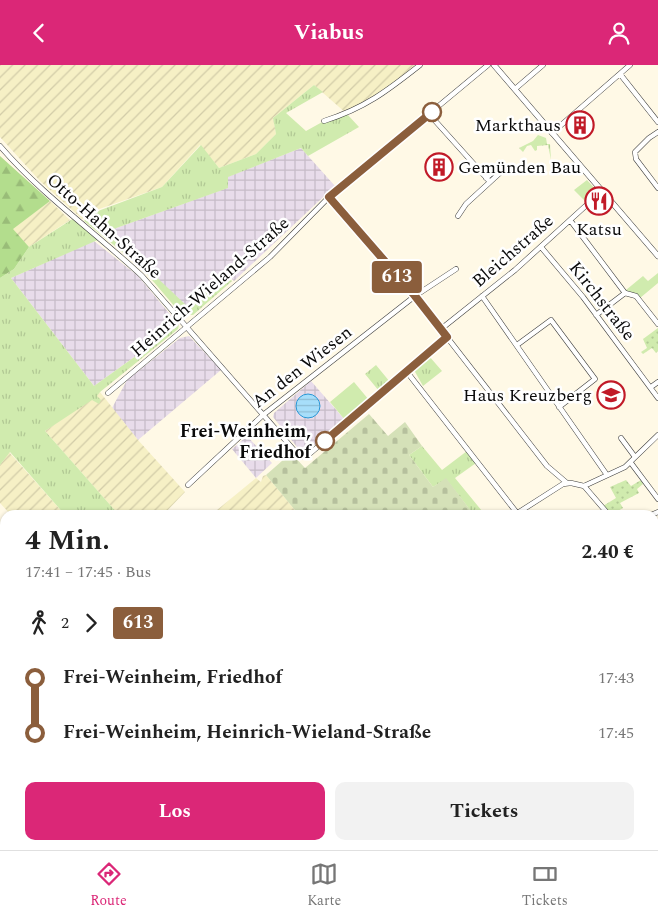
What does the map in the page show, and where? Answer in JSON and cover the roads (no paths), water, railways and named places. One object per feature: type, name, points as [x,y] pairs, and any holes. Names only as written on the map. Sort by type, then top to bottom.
[{"type":"street","points":[[324,121],[353,112],[372,102],[420,65]]},
{"type":"street","name":"Heinrich-Wieland-Straße","points":[[108,393],[270,257],[329,197],[488,65]]},
{"type":"street","points":[[494,65],[658,256]]},
{"type":"street","points":[[515,89],[543,65]]},
{"type":"street","points":[[552,133],[630,65]]},
{"type":"street","points":[[620,73],[658,122]]},
{"type":"street","points":[[429,114],[488,180],[466,204],[458,216]]},
{"type":"street","points":[[658,132],[637,148],[636,159],[658,188]]},
{"type":"street","name":"Otto-Hahn-Straße","points":[[0,146],[52,199],[118,253],[142,276],[298,455],[303,457],[308,455],[407,372]]},
{"type":"street","name":"Bleichstraße","points":[[441,329],[541,247],[602,191]]},
{"type":"street","points":[[329,197],[415,296],[547,466],[567,483],[584,485],[631,463],[658,435]]},
{"type":"street","points":[[570,220],[625,293],[636,297],[658,324]]},
{"type":"street","name":"Kirchstraße","points":[[541,247],[596,315],[658,398]]},
{"type":"street","points":[[383,261],[381,271],[382,285],[388,286],[398,278]]},
{"type":"street","name":"An den Wiesen","points":[[188,485],[263,415],[415,296],[456,269]]},
{"type":"street","points":[[596,315],[625,293]]},
{"type":"street","points":[[482,297],[607,475]]},
{"type":"street","points":[[517,345],[551,320],[595,379],[559,407]]},
{"type":"street","points":[[447,337],[407,372],[513,510]]},
{"type":"street","points":[[651,387],[658,382]]},
{"type":"street","points":[[621,438],[635,457]]},
{"type":"street","points":[[631,463],[658,499]]},
{"type":"street","points":[[523,510],[567,483]]},
{"type":"street","points":[[584,485],[605,510]]},
{"type":"water","points":[[308,394],[313,395],[319,401],[319,411],[313,417],[308,418],[303,417],[297,411],[296,406],[297,401],[303,395]]},
{"type":"place","name":"Markthaus","points":[[580,125]]},
{"type":"place","name":"Gemünden Bau","points":[[439,167]]},
{"type":"place","name":"Katsu","points":[[599,201]]},
{"type":"place","name":"Haus Kreuzberg","points":[[611,395]]},
{"type":"place","name":"Frei-Weinheim, Friedhof","points":[[325,441]]}]
